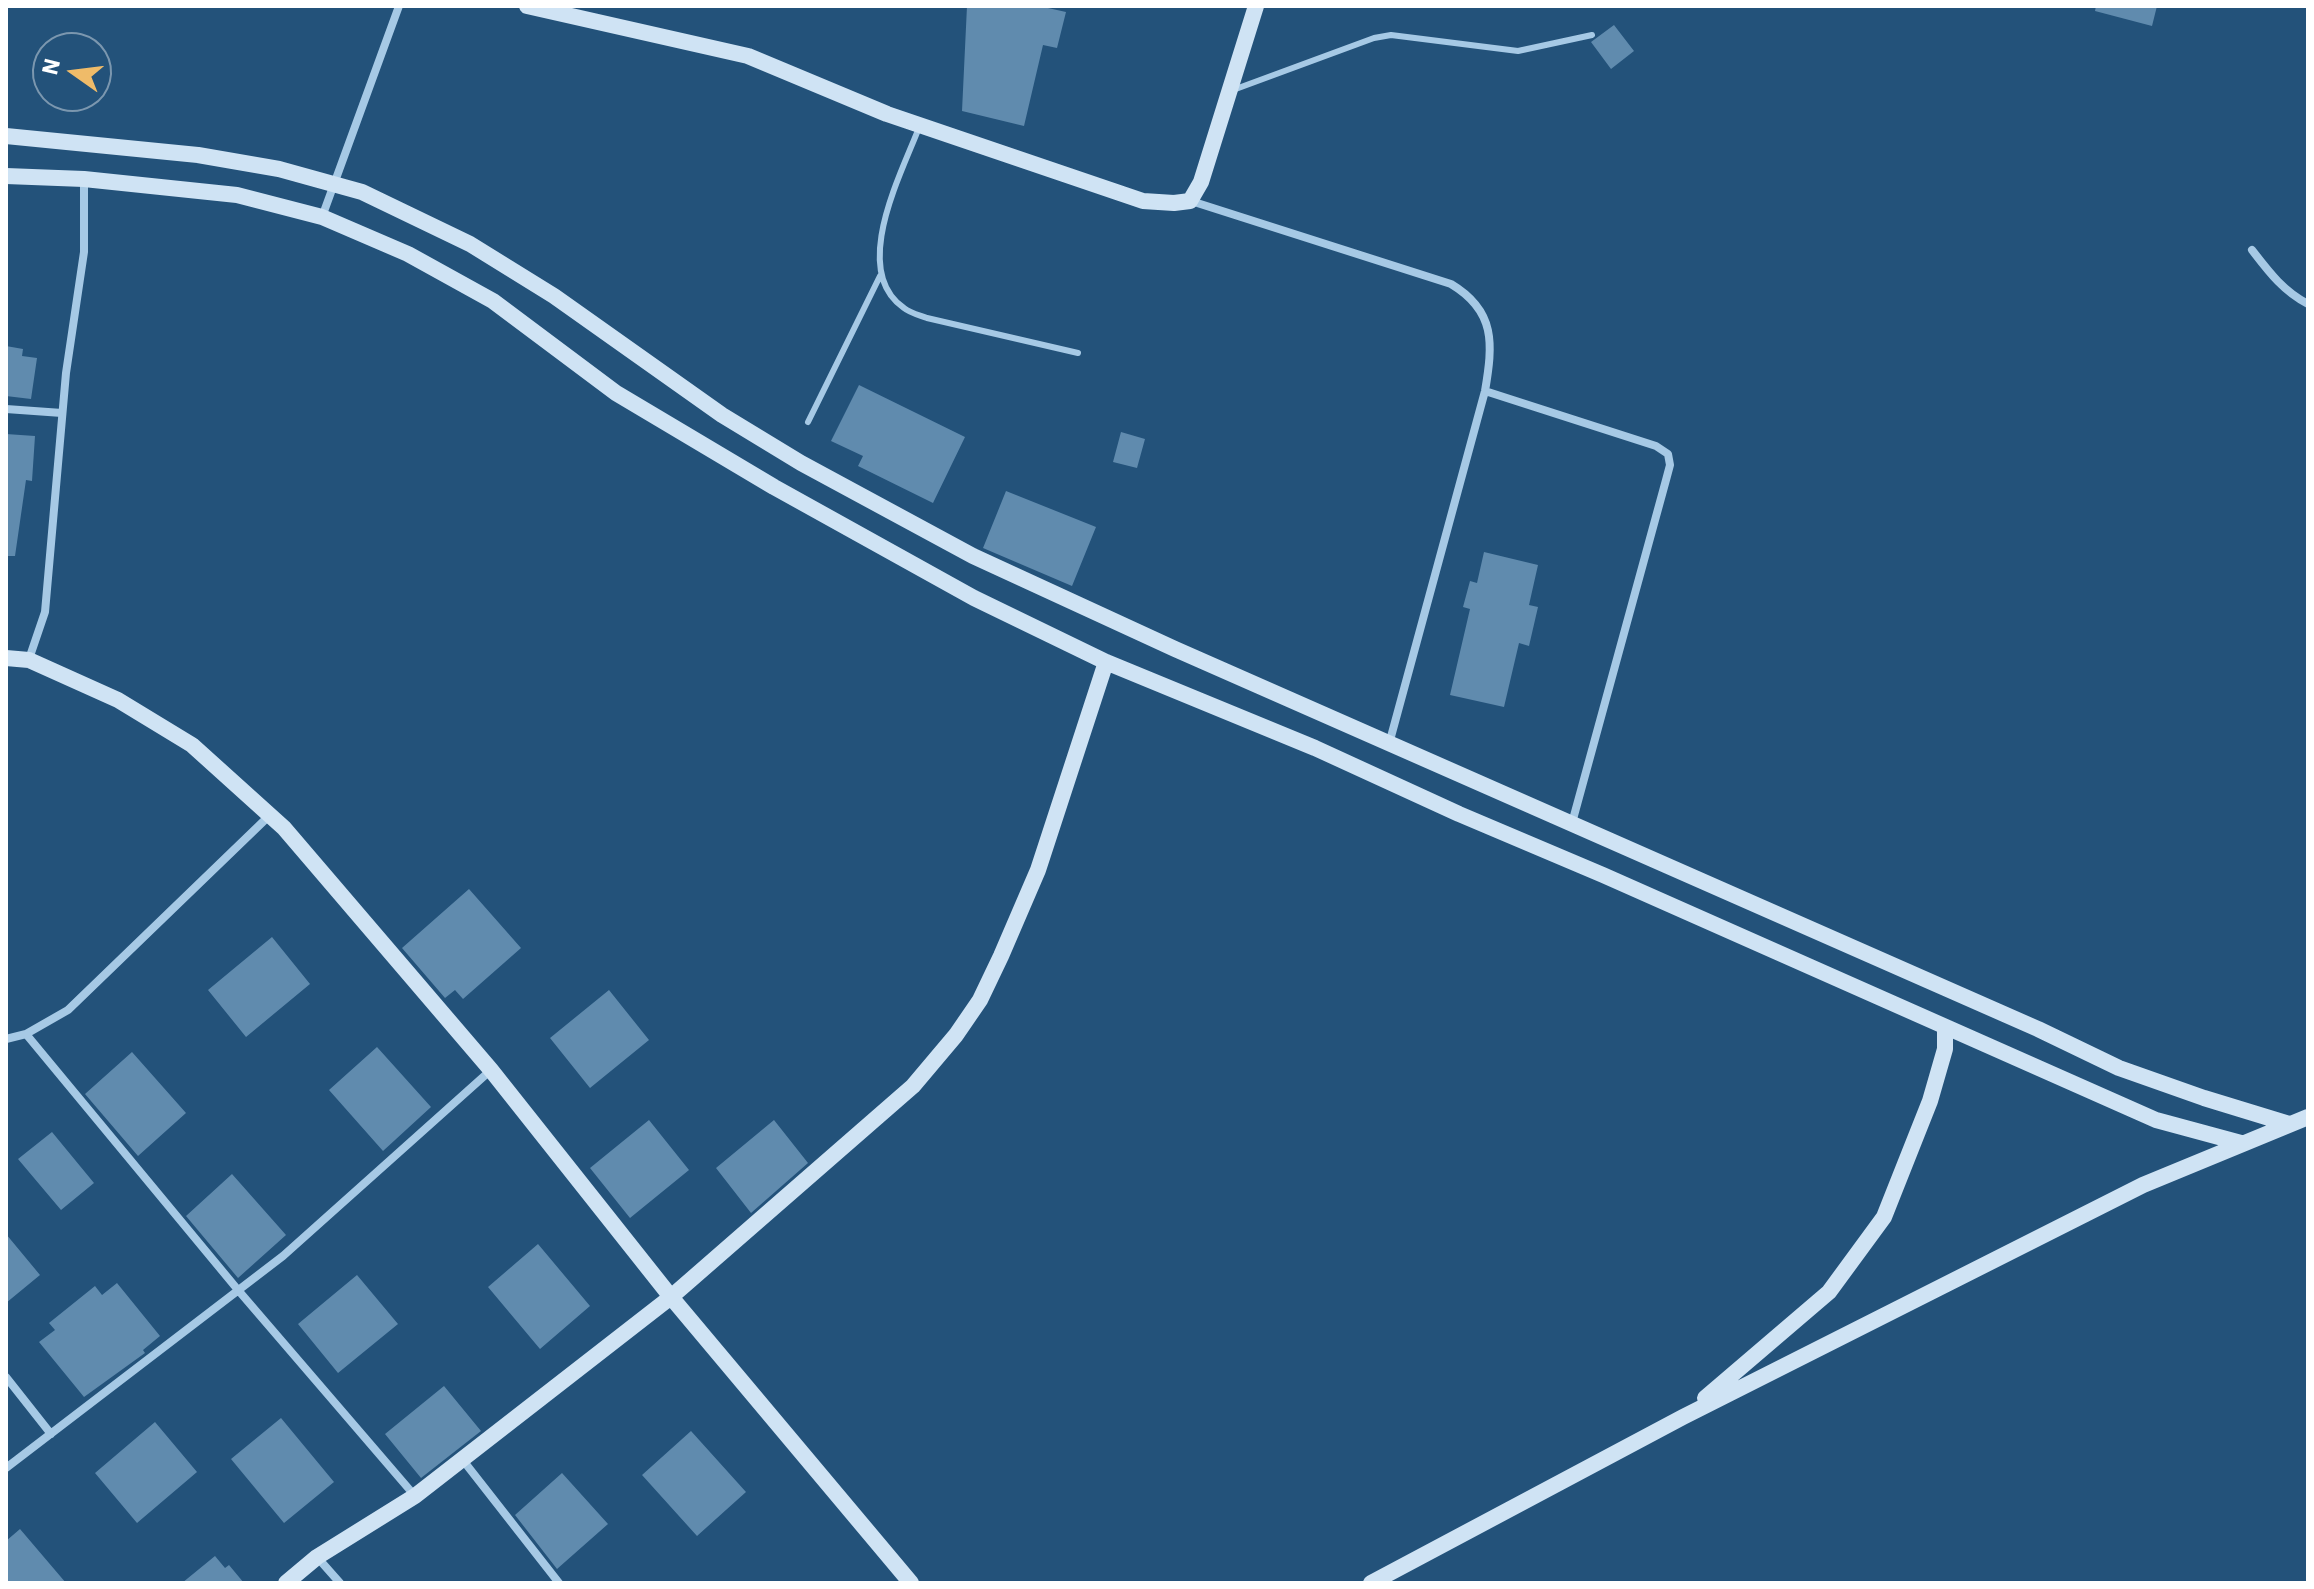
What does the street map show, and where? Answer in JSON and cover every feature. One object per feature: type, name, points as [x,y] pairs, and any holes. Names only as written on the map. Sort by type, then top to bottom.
[{"type":"main road","points":[[527,6],[748,56],[920,125],[1143,201],[1174,203],[1190,201],[1201,182],[1256,6]]},
{"type":"main road","points":[[6,136],[198,155],[279,169],[362,192],[470,244],[554,296],[722,415],[801,463],[973,556],[1389,744],[2038,1029],[2119,1068],[2289,1124]]},
{"type":"main road","points":[[6,176],[84,179],[237,195],[322,217],[408,254],[493,301],[616,393],[774,487],[974,598],[1106,662],[1315,748],[2156,1120],[2241,1143]]},
{"type":"main road","points":[[6,658],[29,660],[118,700],[192,745],[284,828],[491,1070],[671,1297],[911,1583]]},
{"type":"main road","points":[[286,1583],[317,1557],[415,1496],[671,1297],[913,1086],[956,1035],[980,1000],[1001,956],[1038,870],[1106,662]]},
{"type":"main road","points":[[1683,1417],[1829,1292],[1884,1217],[1930,1101],[1945,1049],[1945,1028]]},
{"type":"main road","points":[[1371,1583],[1683,1417],[2143,1185],[2308,1117]]},
{"type":"street","points":[[322,217],[399,6]]},
{"type":"street","points":[[29,660],[45,612],[62,413],[84,252],[84,179]]},
{"type":"street","points":[[1190,201],[1451,284],[1468,294],[1483,312],[1491,356],[1485,391],[1389,744]]},
{"type":"street","points":[[2252,250],[2280,285],[2308,304]]},
{"type":"street","points":[[1485,391],[1656,446],[1668,454],[1670,465],[1571,824]]},
{"type":"street","points":[[6,409],[62,413]]},
{"type":"street","points":[[6,1039],[26,1034],[68,1010],[270,815]]},
{"type":"street","points":[[26,1034],[238,1290],[415,1496]]},
{"type":"street","points":[[6,1468],[283,1256],[491,1070]]},
{"type":"street","points":[[6,1377],[51,1434]]},
{"type":"street","points":[[462,1459],[559,1583]]},
{"type":"street","points":[[317,1557],[340,1583]]},
{"type":"lane","points":[[1229,91],[1374,38],[1391,35],[1518,51],[1592,35]]},
{"type":"lane","points":[[920,125],[882,229],[880,276],[890,294],[905,309],[927,318],[1078,353]]},
{"type":"lane","points":[[808,422],[880,276]]},
{"type":"building","points":[[967,6],[1039,6],[1066,12],[1057,48],[1043,45],[1024,126],[962,111]]},
{"type":"building","points":[[2096,6],[2157,6],[2152,26],[2095,11]]},
{"type":"building","points":[[1614,25],[1634,51],[1611,69],[1591,42]]},
{"type":"building","points":[[6,346],[23,349],[22,356],[37,358],[31,399],[6,396]]},
{"type":"building","points":[[859,385],[965,437],[933,503],[858,466],[863,456],[831,441]]},
{"type":"building","points":[[1121,432],[1145,439],[1137,468],[1113,462]]},
{"type":"building","points":[[6,434],[35,436],[32,481],[26,480],[15,556],[6,556]]},
{"type":"building","points":[[1006,491],[1096,527],[1072,586],[983,548]]},
{"type":"building","points":[[1484,552],[1538,565],[1529,605],[1538,607],[1529,646],[1519,643],[1504,707],[1450,695],[1470,609],[1463,607],[1470,581],[1477,583]]},
{"type":"building","points":[[469,889],[521,948],[463,999],[455,990],[445,998],[402,948]]},
{"type":"building","points":[[272,937],[310,984],[246,1037],[208,990]]},
{"type":"building","points":[[609,990],[649,1040],[590,1088],[550,1038]]},
{"type":"building","points":[[377,1047],[431,1107],[383,1151],[329,1090]]},
{"type":"building","points":[[132,1052],[186,1113],[138,1156],[85,1094]]},
{"type":"building","points":[[649,1120],[689,1170],[630,1218],[590,1168]]},
{"type":"building","points":[[774,1120],[808,1163],[751,1213],[716,1168]]},
{"type":"building","points":[[52,1132],[94,1183],[61,1210],[18,1159]]},
{"type":"building","points":[[232,1174],[286,1235],[238,1278],[186,1216]]},
{"type":"building","points":[[6,1234],[40,1275],[6,1303]]},
{"type":"building","points":[[538,1244],[590,1306],[540,1349],[488,1287]]},
{"type":"building","points":[[357,1275],[398,1324],[338,1373],[298,1324]]},
{"type":"building","points":[[117,1283],[160,1336],[143,1350],[145,1353],[84,1397],[39,1342],[55,1330],[49,1323],[95,1286],[102,1295]]},
{"type":"building","points":[[444,1386],[481,1431],[421,1478],[385,1434]]},
{"type":"building","points":[[281,1418],[334,1482],[284,1523],[231,1459]]},
{"type":"building","points":[[155,1422],[197,1472],[137,1523],[95,1473]]},
{"type":"building","points":[[691,1431],[746,1492],[697,1536],[642,1475]]},
{"type":"building","points":[[562,1473],[608,1524],[557,1569],[515,1515]]},
{"type":"building","points":[[20,1529],[66,1583],[6,1583],[6,1541]]},
{"type":"building","points":[[215,1556],[225,1568],[229,1565],[244,1583],[182,1583]]}]
